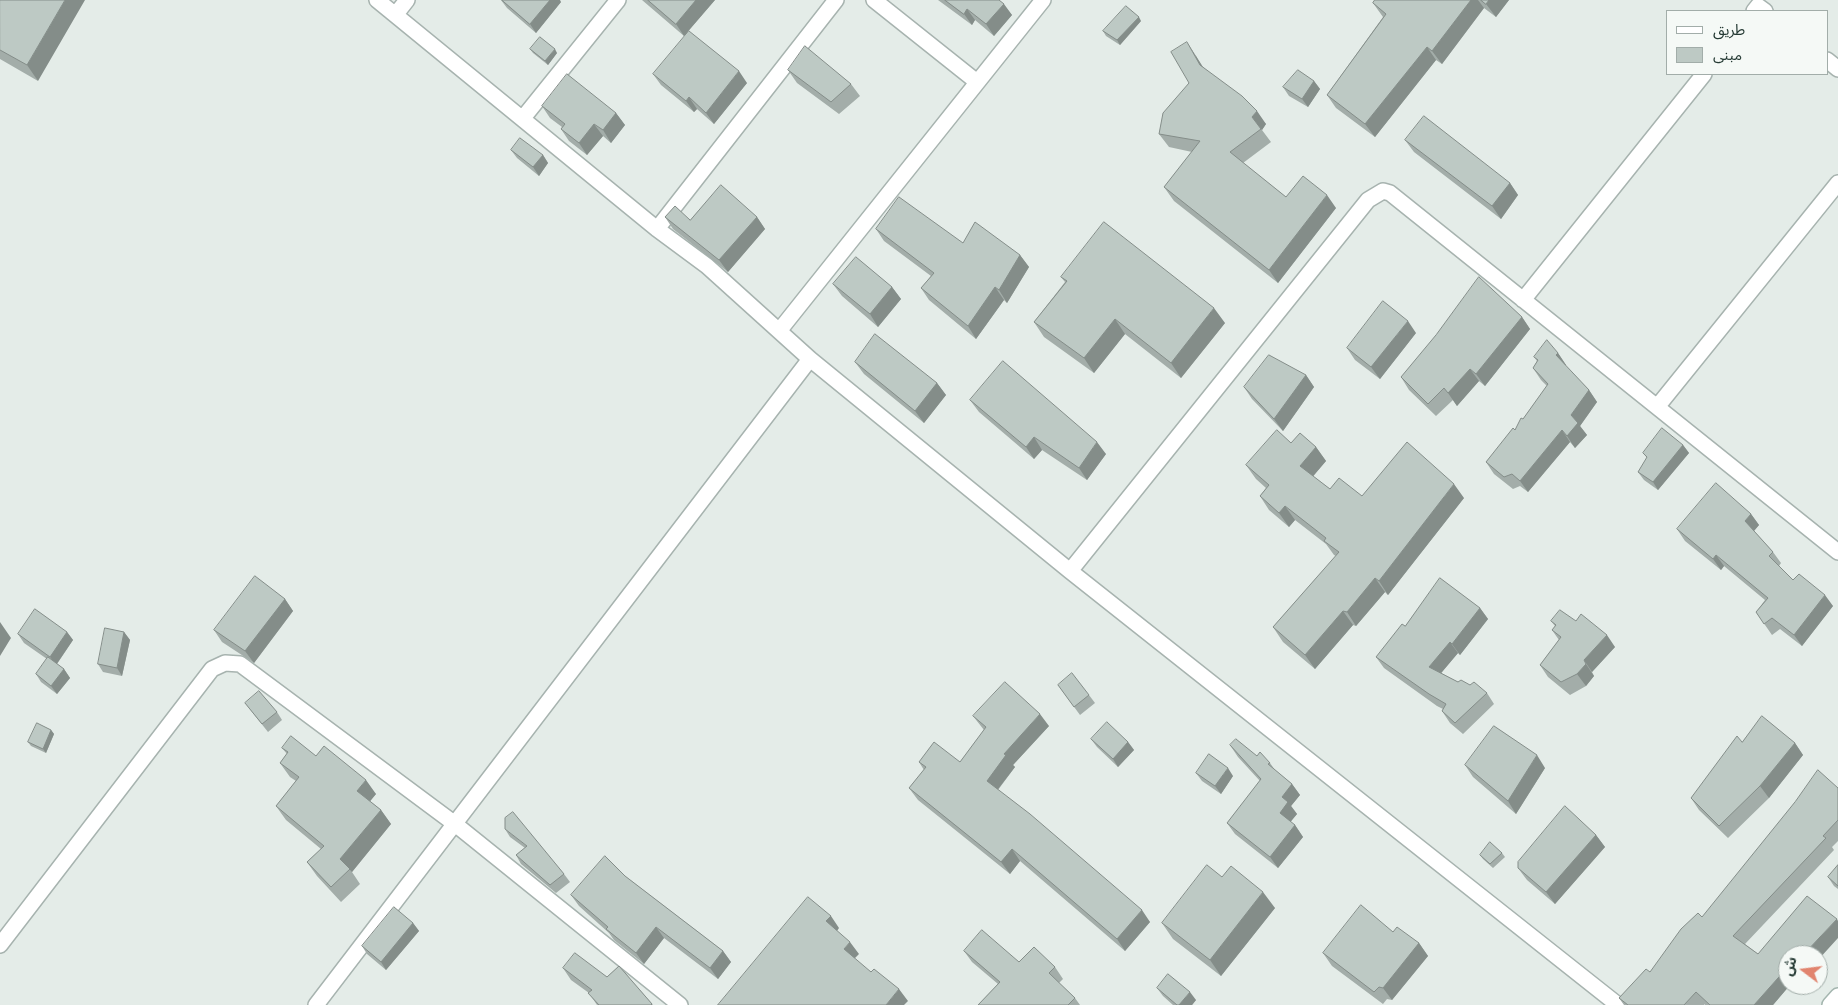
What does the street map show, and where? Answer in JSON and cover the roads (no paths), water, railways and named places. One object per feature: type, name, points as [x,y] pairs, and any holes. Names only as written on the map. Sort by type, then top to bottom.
[{"type":"street","points":[[377,0],[657,229],[706,266],[810,359],[1070,571],[1618,1005]]},
{"type":"street","points":[[396,14],[408,0]]},
{"type":"street","points":[[523,118],[618,0]]},
{"type":"street","points":[[657,229],[836,0]]},
{"type":"street","points":[[874,0],[977,82]]},
{"type":"street","points":[[779,331],[1043,0]]},
{"type":"street","points":[[1828,61],[1838,69]]},
{"type":"street","points":[[1523,300],[1703,75]]},
{"type":"street","points":[[1657,407],[1838,183]]},
{"type":"street","points":[[1070,571],[1368,200],[1379,193],[1390,193],[1838,552]]},
{"type":"street","points":[[316,1005],[810,359]]},
{"type":"street","points":[[0,946],[212,669],[225,663],[240,664],[455,824],[680,1005]]},
{"type":"street","points":[[1830,1005],[1838,996]]}]
